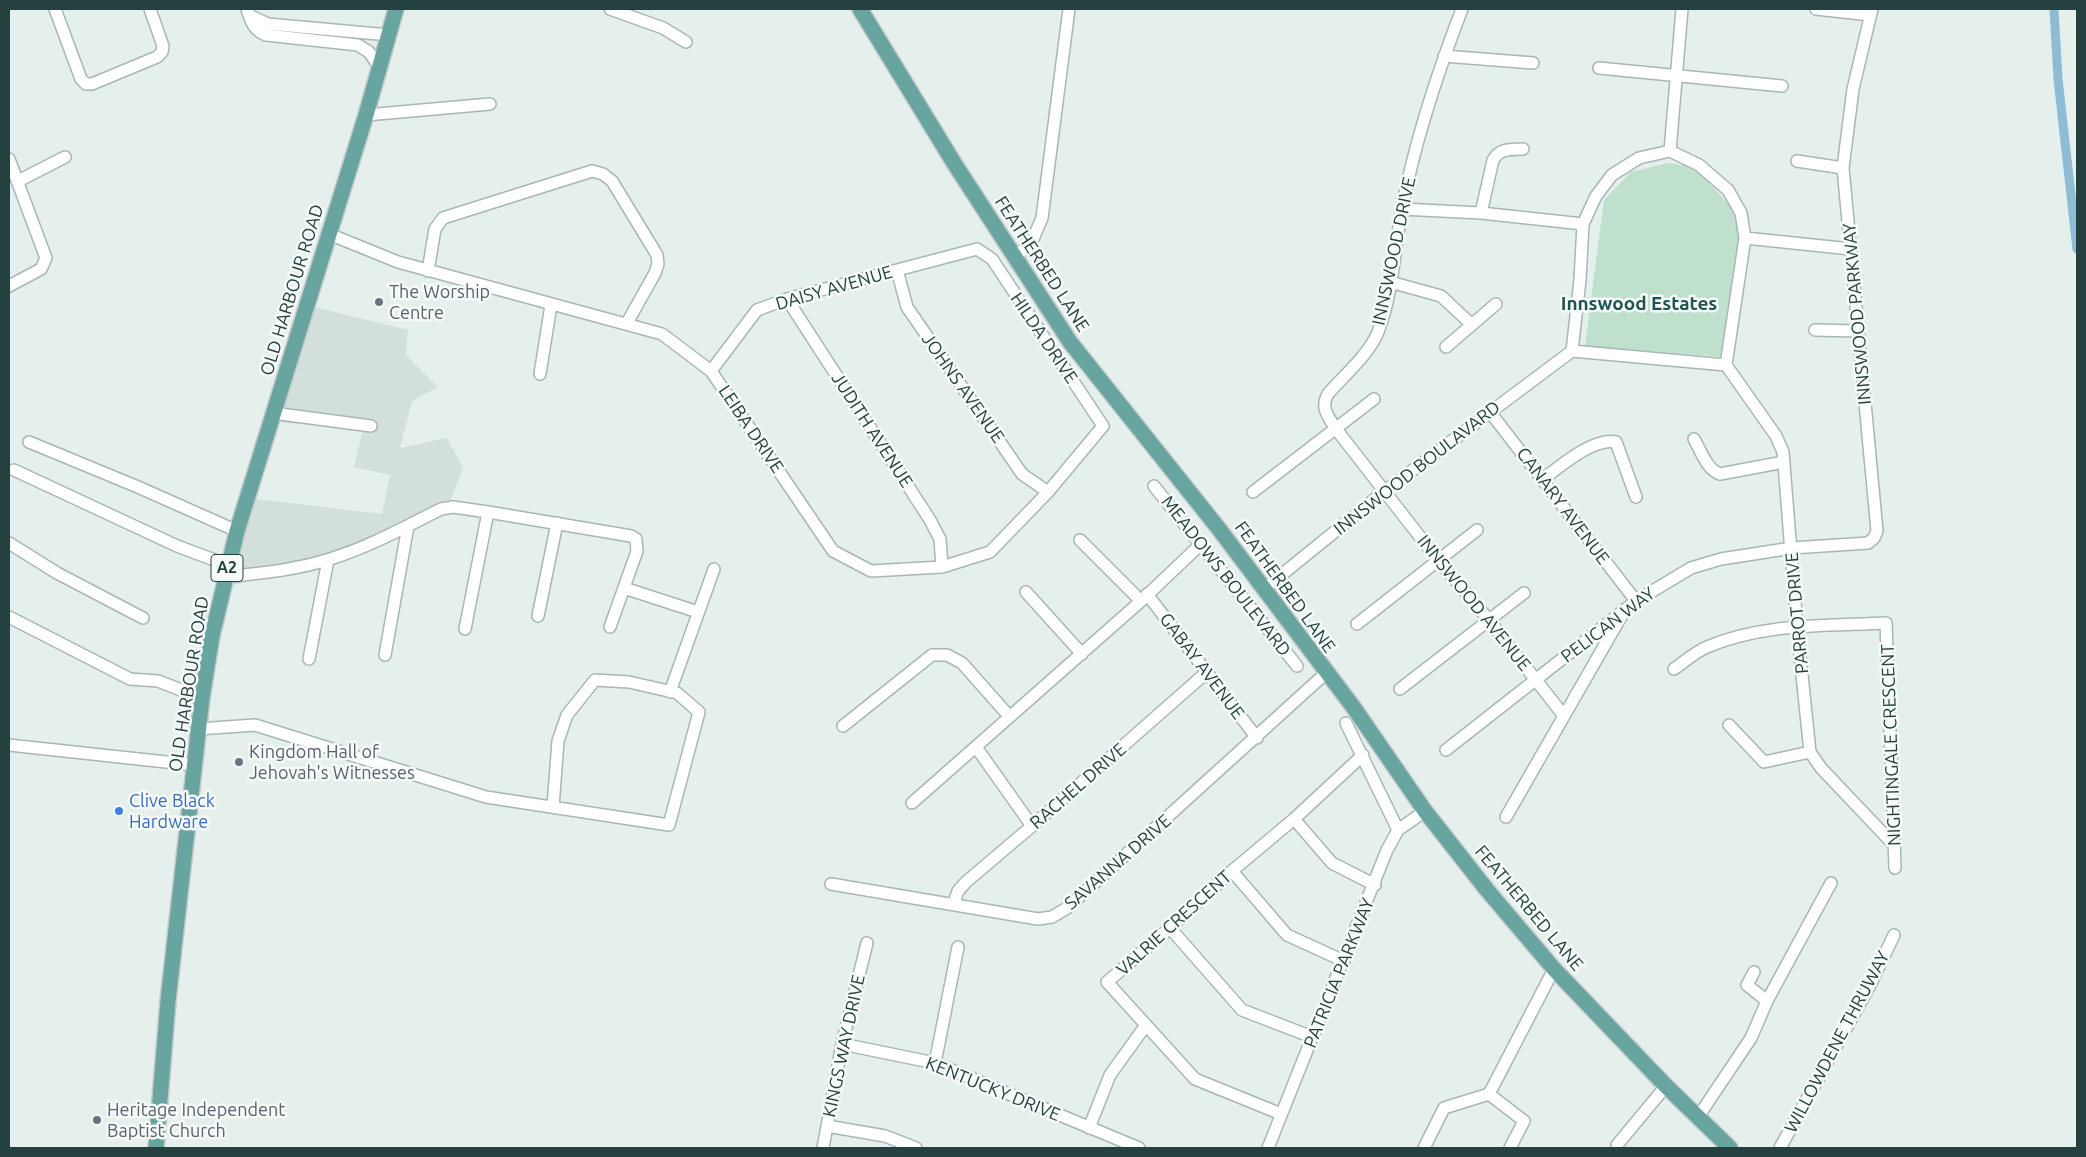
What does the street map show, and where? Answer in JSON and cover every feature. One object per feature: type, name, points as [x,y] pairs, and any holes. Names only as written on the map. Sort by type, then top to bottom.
[{"type":"main road","name":"OLD HARBOUR ROAD","points":[[156,1148],[168,1000],[198,729],[202,698],[227,571],[237,531],[366,115],[396,9]]},
{"type":"main road","name":"FEATHERBED LANE","points":[[860,9],[1015,258],[1070,342],[1219,529],[1354,708],[1425,811],[1487,890],[1554,969],[1666,1086],[1730,1148]]},
{"type":"street","points":[[55,9],[81,79],[86,84],[92,84],[162,52],[163,46],[150,9]]},
{"type":"street","points":[[610,9],[662,28],[686,42]]},
{"type":"street","points":[[1015,258],[1032,241],[1042,218],[1069,9]]},
{"type":"street","name":"INNSWOOD DRIVE","points":[[1385,491],[1336,429],[1325,412],[1323,402],[1370,347],[1378,332],[1390,282],[1402,209],[1422,124],[1444,56],[1462,9]]},
{"type":"street","points":[[1670,151],[1675,74],[1682,9]]},
{"type":"street","points":[[1816,9],[1871,12]]},
{"type":"street","points":[[248,12],[268,24],[389,35]]},
{"type":"street","points":[[248,12],[253,26],[259,32],[266,35],[358,44],[369,52],[380,68]]},
{"type":"street","name":"INNSWOOD PARKWAY","points":[[1792,548],[1868,543],[1874,538],[1877,530],[1843,168],[1853,88],[1871,12]]},
{"type":"street","points":[[1444,56],[1534,63]]},
{"type":"street","points":[[1599,68],[1782,86]]},
{"type":"street","points":[[366,115],[490,104]]},
{"type":"street","points":[[1481,213],[1493,160],[1497,153],[1502,150],[1523,149]]},
{"type":"street","points":[[1670,151],[1699,165],[1728,190],[1741,213],[1745,238],[1726,366],[1572,351],[1580,280],[1583,224],[1596,196],[1612,175],[1639,158],[1670,151]]},
{"type":"street","points":[[18,181],[65,157]]},
{"type":"street","points":[[9,159],[46,258],[41,269],[9,286]]},
{"type":"street","points":[[1797,161],[1843,168]]},
{"type":"street","points":[[428,271],[435,229],[443,218],[592,171],[603,174],[612,182],[657,255],[658,264],[655,273],[627,323]]},
{"type":"street","points":[[1402,209],[1481,213],[1583,224]]},
{"type":"street","name":"LEIBA DRIVE","points":[[329,234],[398,262],[662,334],[711,371],[834,551],[871,570],[942,567],[990,552],[1048,492],[1103,426]]},
{"type":"street","points":[[1745,238],[1850,249]]},
{"type":"street","name":"DAISY AVENUE","points":[[711,371],[757,310],[787,299],[967,250],[977,248],[984,252]]},
{"type":"street","name":"HILDA DRIVE","points":[[984,252],[992,259],[1103,426]]},
{"type":"street","name":"JOHNS AVENUE","points":[[897,270],[907,307],[1022,474],[1048,492]]},
{"type":"street","points":[[1390,282],[1441,296],[1472,324]]},
{"type":"street","name":"JUDITH AVENUE","points":[[787,299],[930,520],[940,539],[942,567]]},
{"type":"street","points":[[1446,347],[1496,304]]},
{"type":"street","points":[[540,374],[551,305]]},
{"type":"street","points":[[1039,329],[1056,320]]},
{"type":"street","points":[[1814,330],[1858,330]]},
{"type":"street","name":"INNSWOOD BOULAVARD","points":[[1264,589],[1385,491],[1572,351]]},
{"type":"street","name":"PARROT DRIVE","points":[[1726,366],[1776,436],[1783,452],[1797,627],[1810,752]]},
{"type":"street","points":[[1253,492],[1374,399]]},
{"type":"street","name":"CANARY AVENUE","points":[[1490,412],[1636,601]]},
{"type":"street","points":[[273,413],[371,426]]},
{"type":"street","points":[[1694,439],[1709,466],[1714,472],[1720,474],[1784,462]]},
{"type":"street","points":[[1543,479],[1583,450],[1610,441],[1616,442],[1636,497]]},
{"type":"street","points":[[29,442],[138,487],[237,531]]},
{"type":"street","points":[[14,470],[227,571],[279,572],[328,560],[371,544],[447,508],[488,512],[630,536],[636,540],[637,551],[610,628]]},
{"type":"street","name":"MEADOWS BOULEVARD","points":[[1154,486],[1297,666]]},
{"type":"street","name":"INNSWOOD AVENUE","points":[[1385,491],[1564,716]]},
{"type":"street","points":[[465,629],[488,512]]},
{"type":"street","points":[[538,616],[557,524]]},
{"type":"street","points":[[385,655],[408,526]]},
{"type":"street","points":[[1357,624],[1477,530]]},
{"type":"street","name":"GABAY AVENUE","points":[[1080,540],[1144,598],[1207,672],[1257,738]]},
{"type":"street","points":[[9,543],[57,573],[143,618]]},
{"type":"street","points":[[912,803],[1082,654],[1201,544]]},
{"type":"street","name":"PELICAN WAY","points":[[1446,750],[1636,601],[1691,568],[1721,558],[1792,548]]},
{"type":"street","points":[[309,659],[328,560]]},
{"type":"street","points":[[670,692],[714,570]]},
{"type":"street","points":[[624,588],[698,612]]},
{"type":"street","points":[[1026,592],[1082,654]]},
{"type":"street","points":[[1400,689],[1524,593]]},
{"type":"street","points":[[1506,817],[1625,610]]},
{"type":"street","points":[[9,617],[130,679],[158,681],[202,698]]},
{"type":"street","name":"NIGHTINGALE CRESCENT","points":[[1797,627],[1886,623],[1895,868]]},
{"type":"street","points":[[1674,668],[1705,648],[1748,633],[1797,627]]},
{"type":"street","points":[[843,726],[932,655],[947,655],[962,664],[1009,716]]},
{"type":"street","name":"RACHEL DRIVE","points":[[954,903],[958,891],[966,882],[1207,672]]},
{"type":"street","name":"SAVANNA DRIVE","points":[[831,884],[954,903],[1038,919],[1052,917],[1067,908],[1257,738],[1326,673]]},
{"type":"street","points":[[198,729],[255,725],[486,798],[553,808],[669,825],[699,712],[678,694],[628,682],[595,680],[567,715],[558,741],[553,808]]},
{"type":"street","points":[[1346,723],[1398,830]]},
{"type":"street","points":[[1729,725],[1764,762],[1810,752],[1821,768],[1894,846]]},
{"type":"street","points":[[9,745],[194,765]]},
{"type":"street","points":[[976,747],[1032,826]]},
{"type":"street","name":"VALRIE CRESCENT","points":[[1281,1114],[1195,1079],[1107,982],[1232,871],[1294,819],[1363,755]]},
{"type":"street","name":"PATRICIA PARKWAY","points":[[1268,1148],[1375,885],[1387,850],[1398,830],[1425,811]]},
{"type":"street","points":[[1294,819],[1332,863],[1375,885]]},
{"type":"street","points":[[1232,871],[1287,936],[1344,961]]},
{"type":"street","points":[[1698,1117],[1751,1038],[1767,1001],[1831,883]]},
{"type":"street","points":[[1170,928],[1242,1010],[1312,1037]]},
{"type":"street","name":"WILLOWDENE THRUWAY","points":[[1780,1148],[1871,983],[1894,935]]},
{"type":"street","name":"KINGS WAY DRIVE","points":[[823,1148],[842,1044],[867,943]]},
{"type":"street","points":[[935,1063],[958,947]]},
{"type":"street","points":[[1424,1148],[1444,1108],[1489,1094],[1554,969]]},
{"type":"street","points":[[1754,972],[1747,985],[1767,1001]]},
{"type":"street","points":[[1088,1128],[1110,1075],[1146,1025]]},
{"type":"street","name":"KENTUCKY DRIVE","points":[[842,1044],[935,1063],[1139,1148]]},
{"type":"street","points":[[1617,1145],[1666,1086]]},
{"type":"street","points":[[1489,1094],[1524,1121],[1510,1148]]},
{"type":"street","points":[[827,1126],[885,1136],[916,1148]]},
{"type":"shaded area","points":[[310,306],[408,330],[406,355],[438,387],[412,401],[400,448],[447,438],[463,468],[446,511],[364,551],[230,586],[255,499],[382,514],[390,475],[354,467],[363,429],[278,422]]},
{"type":"green space","points":[[1668,163],[1687,166],[1705,178],[1733,209],[1739,241],[1725,357],[1585,346],[1604,200],[1631,172]]},
{"type":"waterway","points":[[2054,9],[2058,79],[2077,249]]},
{"type":"place","name":"The Worship Centre","points":[[379,302]]},
{"type":"place","name":"Kingdom Hall of Jehovah's Witnesses","points":[[239,762]]},
{"type":"place","name":"Clive Black Hardware","points":[[119,811]]},
{"type":"place","name":"Heritage Independent Baptist Church","points":[[97,1120]]},
{"type":"district","name":"Innswood Estates","points":[[1639,304]]}]
